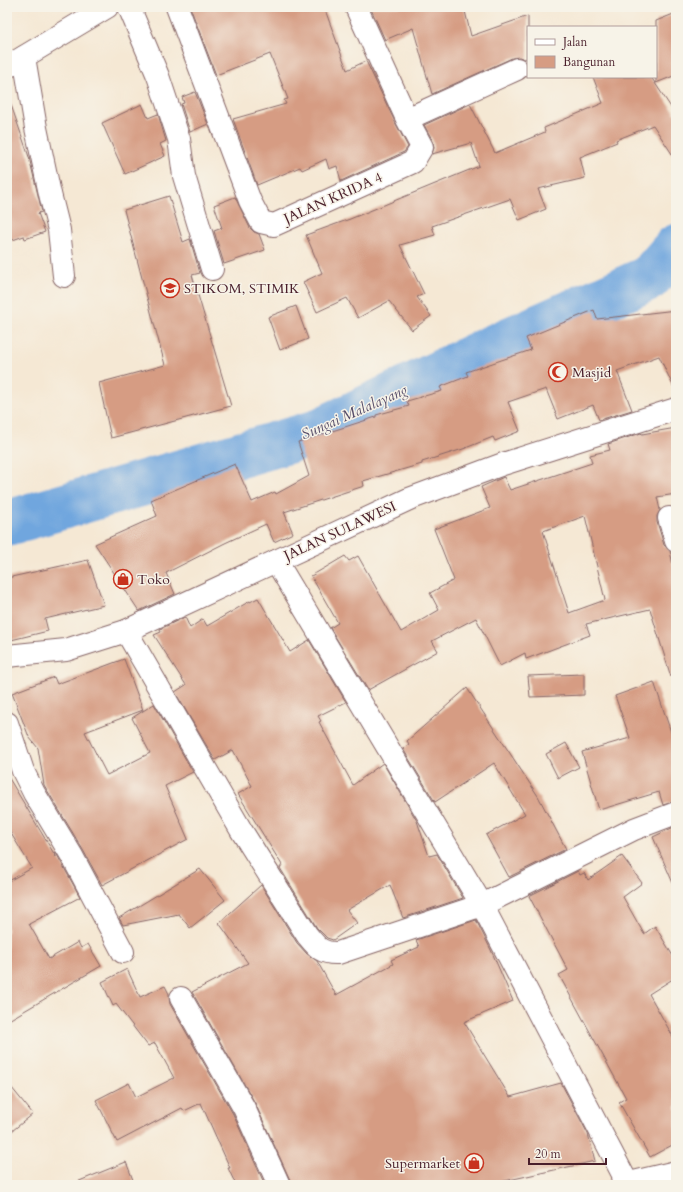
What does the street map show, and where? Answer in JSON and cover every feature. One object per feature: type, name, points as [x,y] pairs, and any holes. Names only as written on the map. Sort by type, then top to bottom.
[{"type":"street","points":[[64,276],[59,230],[36,128],[16,62],[107,7]]},
{"type":"street","points":[[129,7],[158,76],[179,139],[184,176],[212,269]]},
{"type":"street","name":"JALAN KRIDA 4","points":[[177,7],[250,201],[261,222],[274,225],[413,162],[422,147],[407,119],[356,7]]},
{"type":"street","points":[[407,119],[517,68]]},
{"type":"street","name":"JALAN SULAWESI","points":[[7,656],[66,650],[126,631],[409,499],[503,464],[676,409]]},
{"type":"street","points":[[669,518],[676,541]]},
{"type":"street","points":[[276,560],[482,904],[625,1184],[676,1172]]},
{"type":"street","points":[[126,631],[241,830],[307,935],[316,946],[324,952],[330,954],[338,953],[482,904],[634,829],[676,813]]},
{"type":"street","points":[[7,723],[23,770],[34,793],[72,856],[123,952]]},
{"type":"street","points":[[181,998],[244,1108],[278,1185]]},
{"type":"building","points":[[190,7],[324,7],[347,70],[366,61],[408,147],[404,152],[341,181],[337,166],[329,169],[326,159],[302,170],[300,167],[257,185],[233,119],[286,104],[284,100],[288,99],[270,54],[216,75]]},
{"type":"building","points":[[370,7],[464,7],[471,36],[528,16],[527,58],[512,58],[432,94],[413,28],[385,40]]},
{"type":"building","points":[[676,13],[676,75],[656,83],[657,26],[656,21]]},
{"type":"building","points":[[593,78],[652,78],[676,115],[676,160],[653,125],[580,157],[585,178],[538,189],[546,209],[519,220],[510,199],[432,226],[435,235],[400,245],[424,294],[417,297],[431,316],[412,330],[389,301],[358,318],[347,298],[317,312],[303,282],[322,273],[306,235],[350,219],[479,166],[471,143],[432,154],[434,148],[433,141],[424,125],[470,104],[495,153],[545,132],[544,128],[603,103]]},
{"type":"building","points":[[195,92],[208,124],[190,132],[181,104],[184,103],[182,97]]},
{"type":"building","points":[[10,102],[29,157],[42,212],[38,213],[45,232],[25,239],[24,236],[7,242],[7,103]]},
{"type":"building","points":[[142,104],[148,118],[158,114],[166,141],[160,144],[165,156],[125,174],[102,123]]},
{"type":"building","name":"STIKOM, STIMIK","points":[[169,196],[183,242],[190,239],[200,273],[192,275],[231,406],[111,438],[99,383],[165,365],[124,210]]},
{"type":"building","points":[[235,197],[250,228],[259,234],[265,250],[224,264],[214,231],[222,228],[214,205]]},
{"type":"building","points":[[296,306],[308,339],[280,350],[268,317]]},
{"type":"building","points":[[594,310],[597,319],[676,310],[676,392],[659,356],[617,371],[632,410],[599,420],[593,405],[558,419],[546,389],[508,402],[520,431],[495,441],[493,437],[463,449],[422,462],[422,464],[363,481],[364,486],[284,512],[293,533],[274,542],[266,524],[225,543],[166,573],[175,594],[139,611],[95,544],[157,516],[151,500],[235,464],[252,502],[275,492],[276,494],[309,476],[298,442],[376,417],[376,415],[409,406],[407,401],[442,391],[440,387],[468,376],[466,372],[531,350],[526,338]]},
{"type":"building","points":[[676,428],[676,494],[657,497],[660,510],[657,516],[657,522],[664,545],[670,551],[676,579],[676,676],[671,677],[650,609],[586,624],[590,635],[526,659],[525,653],[500,666],[476,618],[432,641],[438,651],[368,690],[330,628],[338,623],[311,576],[345,556],[349,561],[358,556],[401,632],[439,610],[430,593],[454,580],[434,529],[490,508],[481,487],[504,477],[510,490],[592,463],[590,455],[610,450],[608,444],[641,433]],"holes":[[[585,516],[605,600],[569,613],[543,531]]]},
{"type":"building","points":[[88,560],[104,605],[45,619],[48,631],[7,641],[7,578]]},
{"type":"building","points":[[258,598],[290,652],[309,640],[346,702],[318,716],[321,721],[319,722],[353,785],[383,763],[417,821],[429,856],[437,854],[463,898],[403,918],[390,885],[347,910],[357,923],[333,940],[327,938],[317,928],[280,868],[282,865],[238,794],[252,786],[233,750],[215,760],[175,692],[186,685],[154,635],[161,632],[160,629],[185,617],[190,628],[203,619],[207,626],[250,601]]},
{"type":"building","points":[[124,659],[143,710],[85,732],[107,775],[150,753],[132,718],[154,704],[193,772],[165,786],[188,839],[102,885],[44,785],[38,748],[29,737],[12,693],[54,677],[57,684]]},
{"type":"building","points":[[584,674],[584,695],[530,697],[528,676]]},
{"type":"building","points":[[654,682],[676,747],[676,801],[663,805],[659,792],[599,810],[582,752],[630,738],[615,696]]},
{"type":"building","points":[[467,688],[538,796],[566,849],[509,877],[486,835],[525,814],[494,763],[435,802],[403,749],[409,744],[407,741]]},
{"type":"building","points":[[566,743],[579,767],[558,778],[546,754]]},
{"type":"building","points":[[7,775],[56,857],[55,851],[80,897],[29,924],[49,959],[78,942],[81,948],[88,944],[101,966],[7,1021],[7,882],[32,868],[7,827]]},
{"type":"building","points":[[676,826],[676,890],[653,837]]},
{"type":"building","points":[[622,856],[642,883],[623,897],[644,934],[655,926],[676,961],[676,977],[649,994],[676,1042],[676,1143],[650,1157],[619,1102],[626,1098],[559,975],[568,970],[529,896],[578,871],[580,875],[584,873],[588,880]]},
{"type":"building","points":[[200,869],[225,900],[190,928],[179,914],[123,925],[119,918]]},
{"type":"building","points":[[261,885],[297,943],[307,954],[317,961],[336,995],[393,964],[391,960],[419,947],[416,940],[476,920],[513,1001],[464,1022],[510,1097],[561,1083],[588,1134],[595,1161],[500,1182],[501,1185],[291,1185],[255,1103],[192,992],[248,963],[219,923]]},
{"type":"building","points":[[127,969],[140,997],[165,986],[169,994],[170,1004],[233,1114],[265,1185],[236,1185],[201,1103],[184,1111],[182,1108],[117,1142],[96,1100],[129,1083],[136,1097],[174,1078],[155,1043],[148,1046],[116,1004],[113,1006],[102,982]]},
{"type":"building","points":[[7,1082],[33,1114],[7,1135]]},
{"type":"building","points":[[126,1162],[135,1185],[72,1184]]},
{"type":"waterway","name":"Sungai Malalayang","points":[[7,523],[315,433],[491,348],[649,278],[676,247]]},
{"type":"place","name":"STIKOM, STIMIK","points":[[170,288]]},
{"type":"place","name":"Masjid","points":[[558,372]]},
{"type":"place","name":"Toko","points":[[123,579]]},
{"type":"place","name":"Supermarket","points":[[474,1163]]}]
